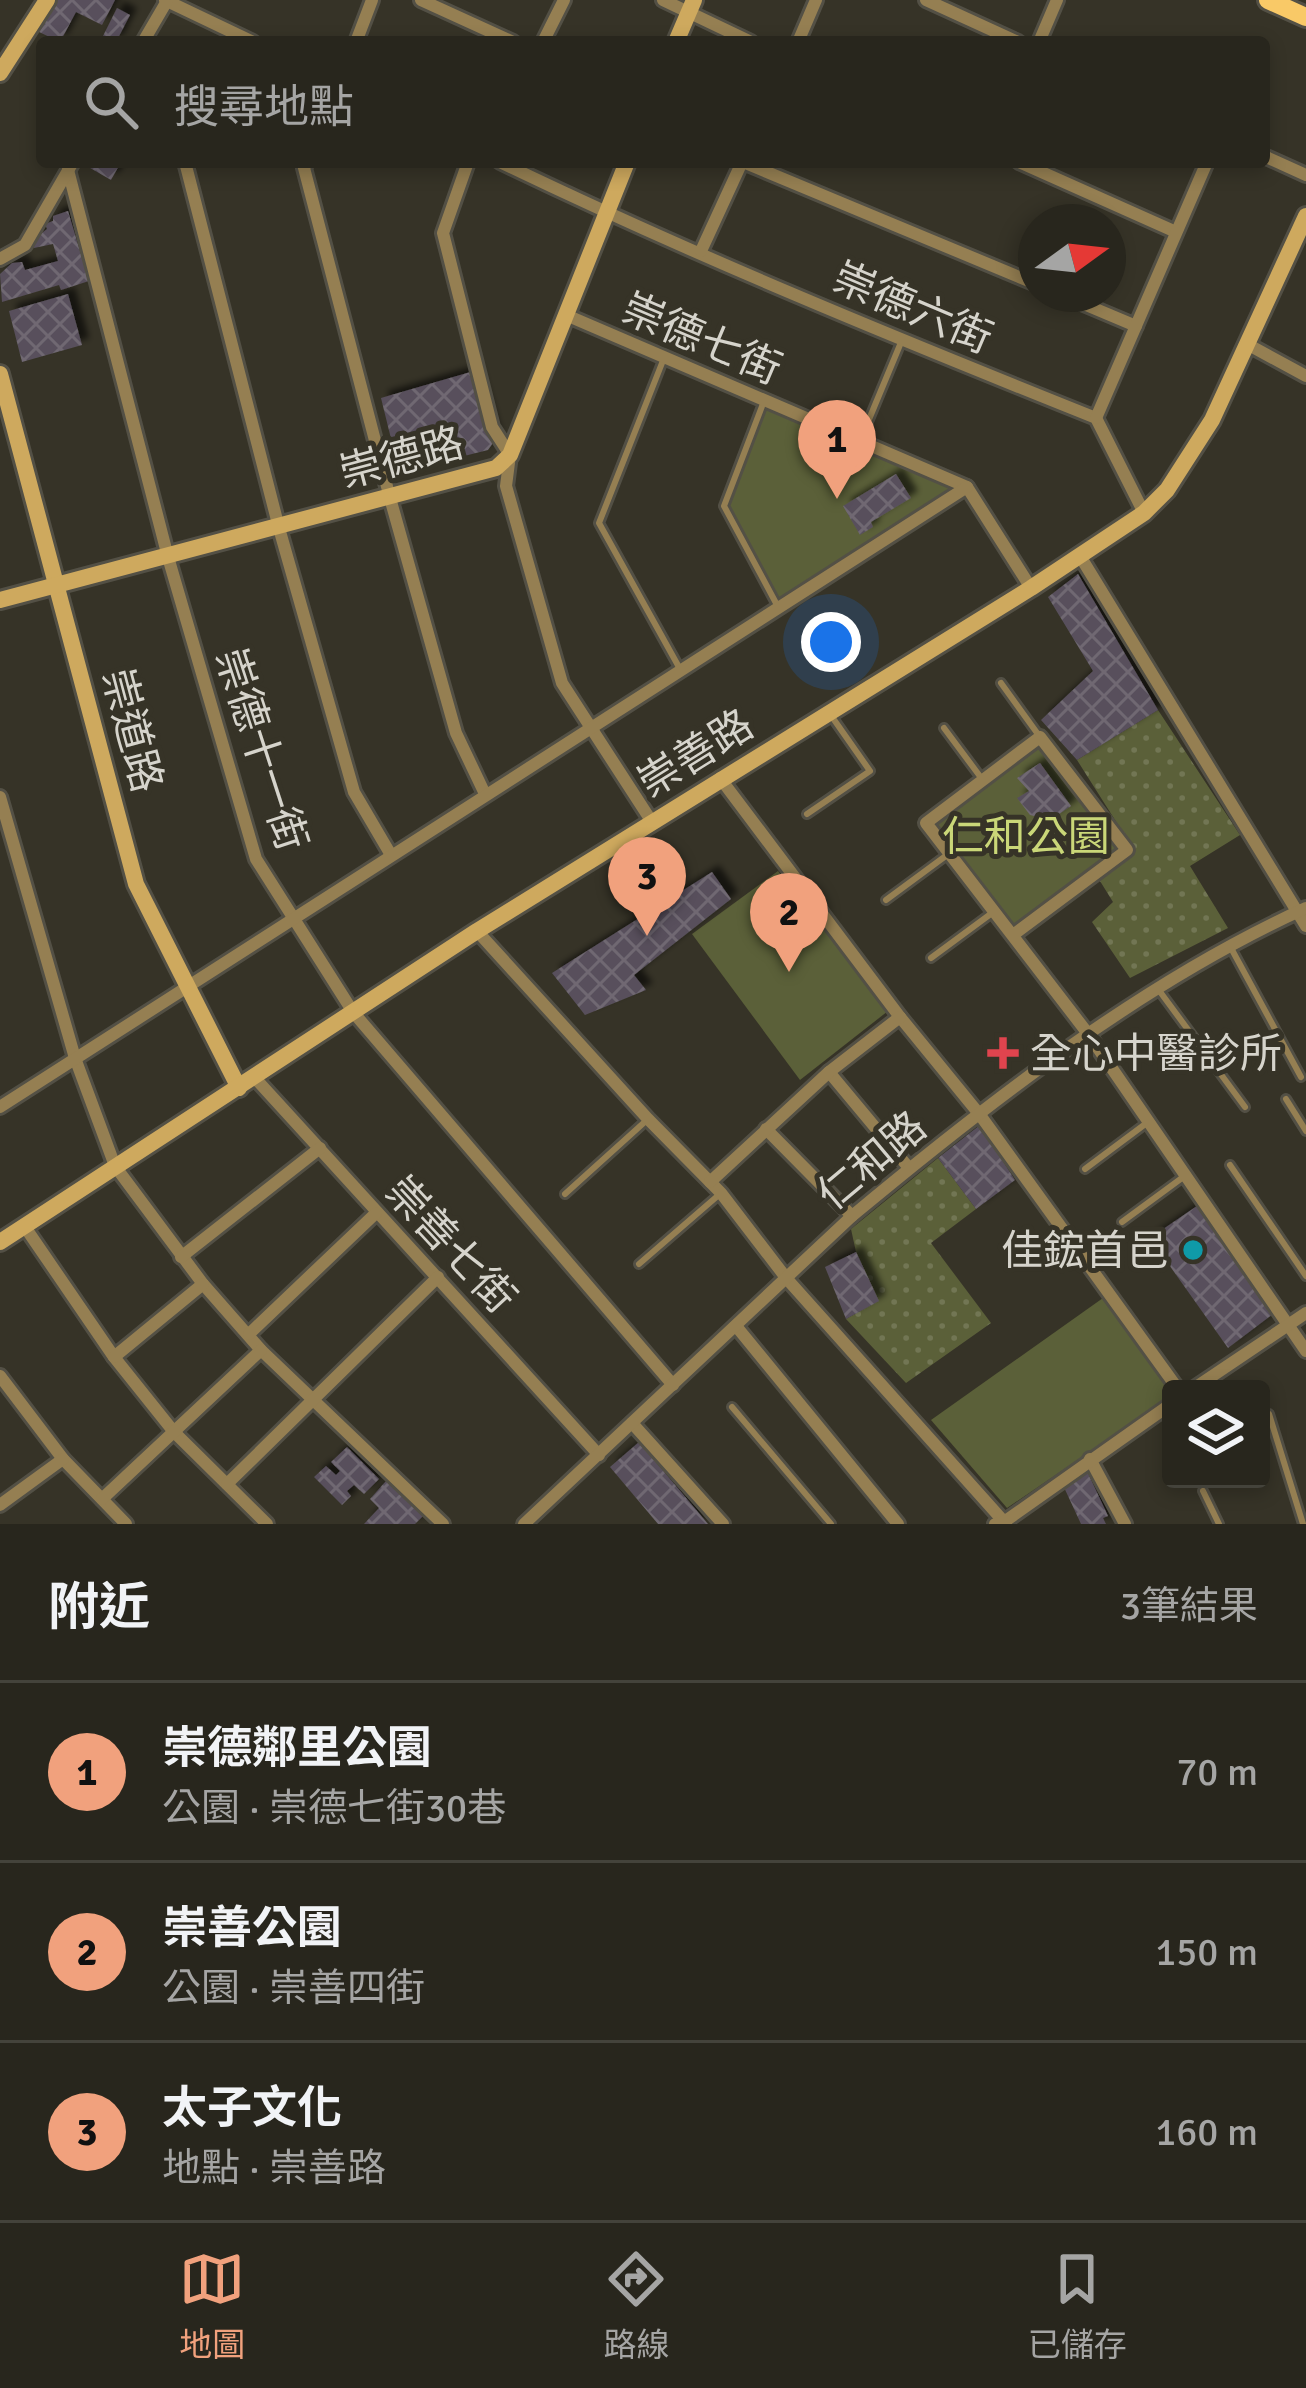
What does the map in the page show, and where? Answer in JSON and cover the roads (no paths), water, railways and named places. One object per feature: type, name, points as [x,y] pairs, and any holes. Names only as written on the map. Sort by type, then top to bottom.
[{"type":"main road","points":[[1268,0],[1306,17]]},
{"type":"street","points":[[0,73],[46,0]]},
{"type":"street","points":[[145,36],[166,0],[241,36]]},
{"type":"street","points":[[358,36],[372,0]]},
{"type":"street","points":[[421,0],[500,36]]},
{"type":"street","points":[[546,36],[564,0]]},
{"type":"street","points":[[663,0],[691,7],[741,36]]},
{"type":"street","points":[[801,36],[816,0]]},
{"type":"street","points":[[926,0],[1005,36]]},
{"type":"street","points":[[1042,36],[1057,0]]},
{"type":"street","points":[[679,36],[691,7]]},
{"type":"street","points":[[1270,159],[1306,175]]},
{"type":"street","points":[[0,260],[25,245],[69,168]]},
{"type":"street","name":"崇德十一街","points":[[71,168],[168,557],[256,860],[353,1012],[673,1385]]},
{"type":"street","points":[[187,168],[279,528],[354,792],[392,854]]},
{"type":"street","points":[[304,168],[389,498],[456,733],[485,794]]},
{"type":"street","points":[[466,168],[442,233],[493,427],[510,455],[506,486],[562,683],[652,822]]},
{"type":"street","name":"崇德六街","points":[[512,168],[606,214],[1096,418]]},
{"type":"street","name":"崇德路","points":[[0,600],[484,473],[510,455],[625,168]]},
{"type":"street","points":[[701,251],[739,168]]},
{"type":"street","points":[[756,168],[1018,277]]},
{"type":"street","points":[[1032,168],[1176,232]]},
{"type":"street","points":[[1144,514],[1096,418],[1204,168]]},
{"type":"street","name":"崇善路","points":[[0,1242],[477,932],[1144,514],[1189,460],[1306,216]]},
{"type":"street","points":[[1103,312],[1136,326]]},
{"type":"street","name":"崇德七街","points":[[566,315],[967,487]]},
{"type":"street","points":[[1246,344],[1306,376]]},
{"type":"street","name":"崇道路","points":[[0,374],[136,884],[185,987],[247,1083]]},
{"type":"street","points":[[0,1107],[967,487],[1030,588]]},
{"type":"street","points":[[1080,556],[1302,909],[1306,926]]},
{"type":"street","points":[[1013,935],[1127,850],[1040,736],[926,823],[1089,1035],[1306,1351]]},
{"type":"street","points":[[720,778],[899,1017],[980,1115],[1171,1380]]},
{"type":"street","points":[[0,796],[75,1058],[116,1166],[203,1284],[261,1350],[443,1524]]},
{"type":"street","name":"仁和路","points":[[532,1522],[852,1216],[910,1168],[1157,988],[1302,909]]},
{"type":"street","points":[[477,932],[715,1187],[787,1279],[1002,1523],[1162,1410]]},
{"type":"street","points":[[715,1187],[766,1129],[899,1017]]},
{"type":"street","points":[[829,1072],[910,1168]]},
{"type":"street","name":"崇善七街","points":[[247,1083],[320,1148],[599,1455]]},
{"type":"street","points":[[766,1129],[852,1216]]},
{"type":"street","points":[[182,1257],[320,1148]]},
{"type":"street","points":[[250,1334],[376,1213]]},
{"type":"street","points":[[26,1227],[113,1358],[174,1432],[267,1524]]},
{"type":"street","points":[[227,1484],[438,1277]]},
{"type":"street","points":[[113,1358],[203,1284]]},
{"type":"street","points":[[1206,1380],[1306,1312]]},
{"type":"street","points":[[736,1326],[898,1524]]},
{"type":"street","points":[[102,1499],[261,1350]]},
{"type":"street","points":[[0,1376],[63,1459],[122,1523]]},
{"type":"street","points":[[632,1423],[723,1524]]},
{"type":"street","points":[[0,1505],[63,1459]]},
{"type":"street","points":[[1090,1460],[1125,1524]]},
{"type":"lane","points":[[860,441],[902,340]]},
{"type":"lane","points":[[664,358],[599,523],[680,669]]},
{"type":"lane","points":[[764,401],[724,506],[778,607]]},
{"type":"lane","points":[[1001,683],[1040,736]]},
{"type":"lane","points":[[807,814],[870,771],[828,712]]},
{"type":"lane","points":[[944,728],[982,779]]},
{"type":"lane","points":[[886,900],[950,853]]},
{"type":"lane","points":[[931,958],[995,910]]},
{"type":"lane","points":[[1232,948],[1301,1077]]},
{"type":"lane","points":[[1157,988],[1245,1106]]},
{"type":"lane","points":[[1286,1099],[1306,1131]]},
{"type":"lane","points":[[566,1194],[648,1119]]},
{"type":"lane","points":[[1085,1169],[1148,1122]]},
{"type":"lane","points":[[1230,1165],[1306,1276]]},
{"type":"lane","points":[[1122,1222],[1186,1175]]},
{"type":"lane","points":[[639,1264],[715,1187]]},
{"type":"lane","points":[[732,1408],[831,1524]]},
{"type":"lane","points":[[1270,1417],[1303,1524]]},
{"type":"lane","points":[[1204,1491],[1219,1524]]},
{"type":"place","name":"崇德鄰里公園","points":[[837,499]]},
{"type":"place","name":"太子文化","points":[[647,936]]},
{"type":"place","name":"崇善公園","points":[[789,972]]},
{"type":"place","name":"全心中醫診所","points":[[1003,1053]]},
{"type":"place","name":"佳鋐首邑","points":[[1193,1250]]},
{"type":"park label","name":"仁和公園","points":[[1026,836]]}]
